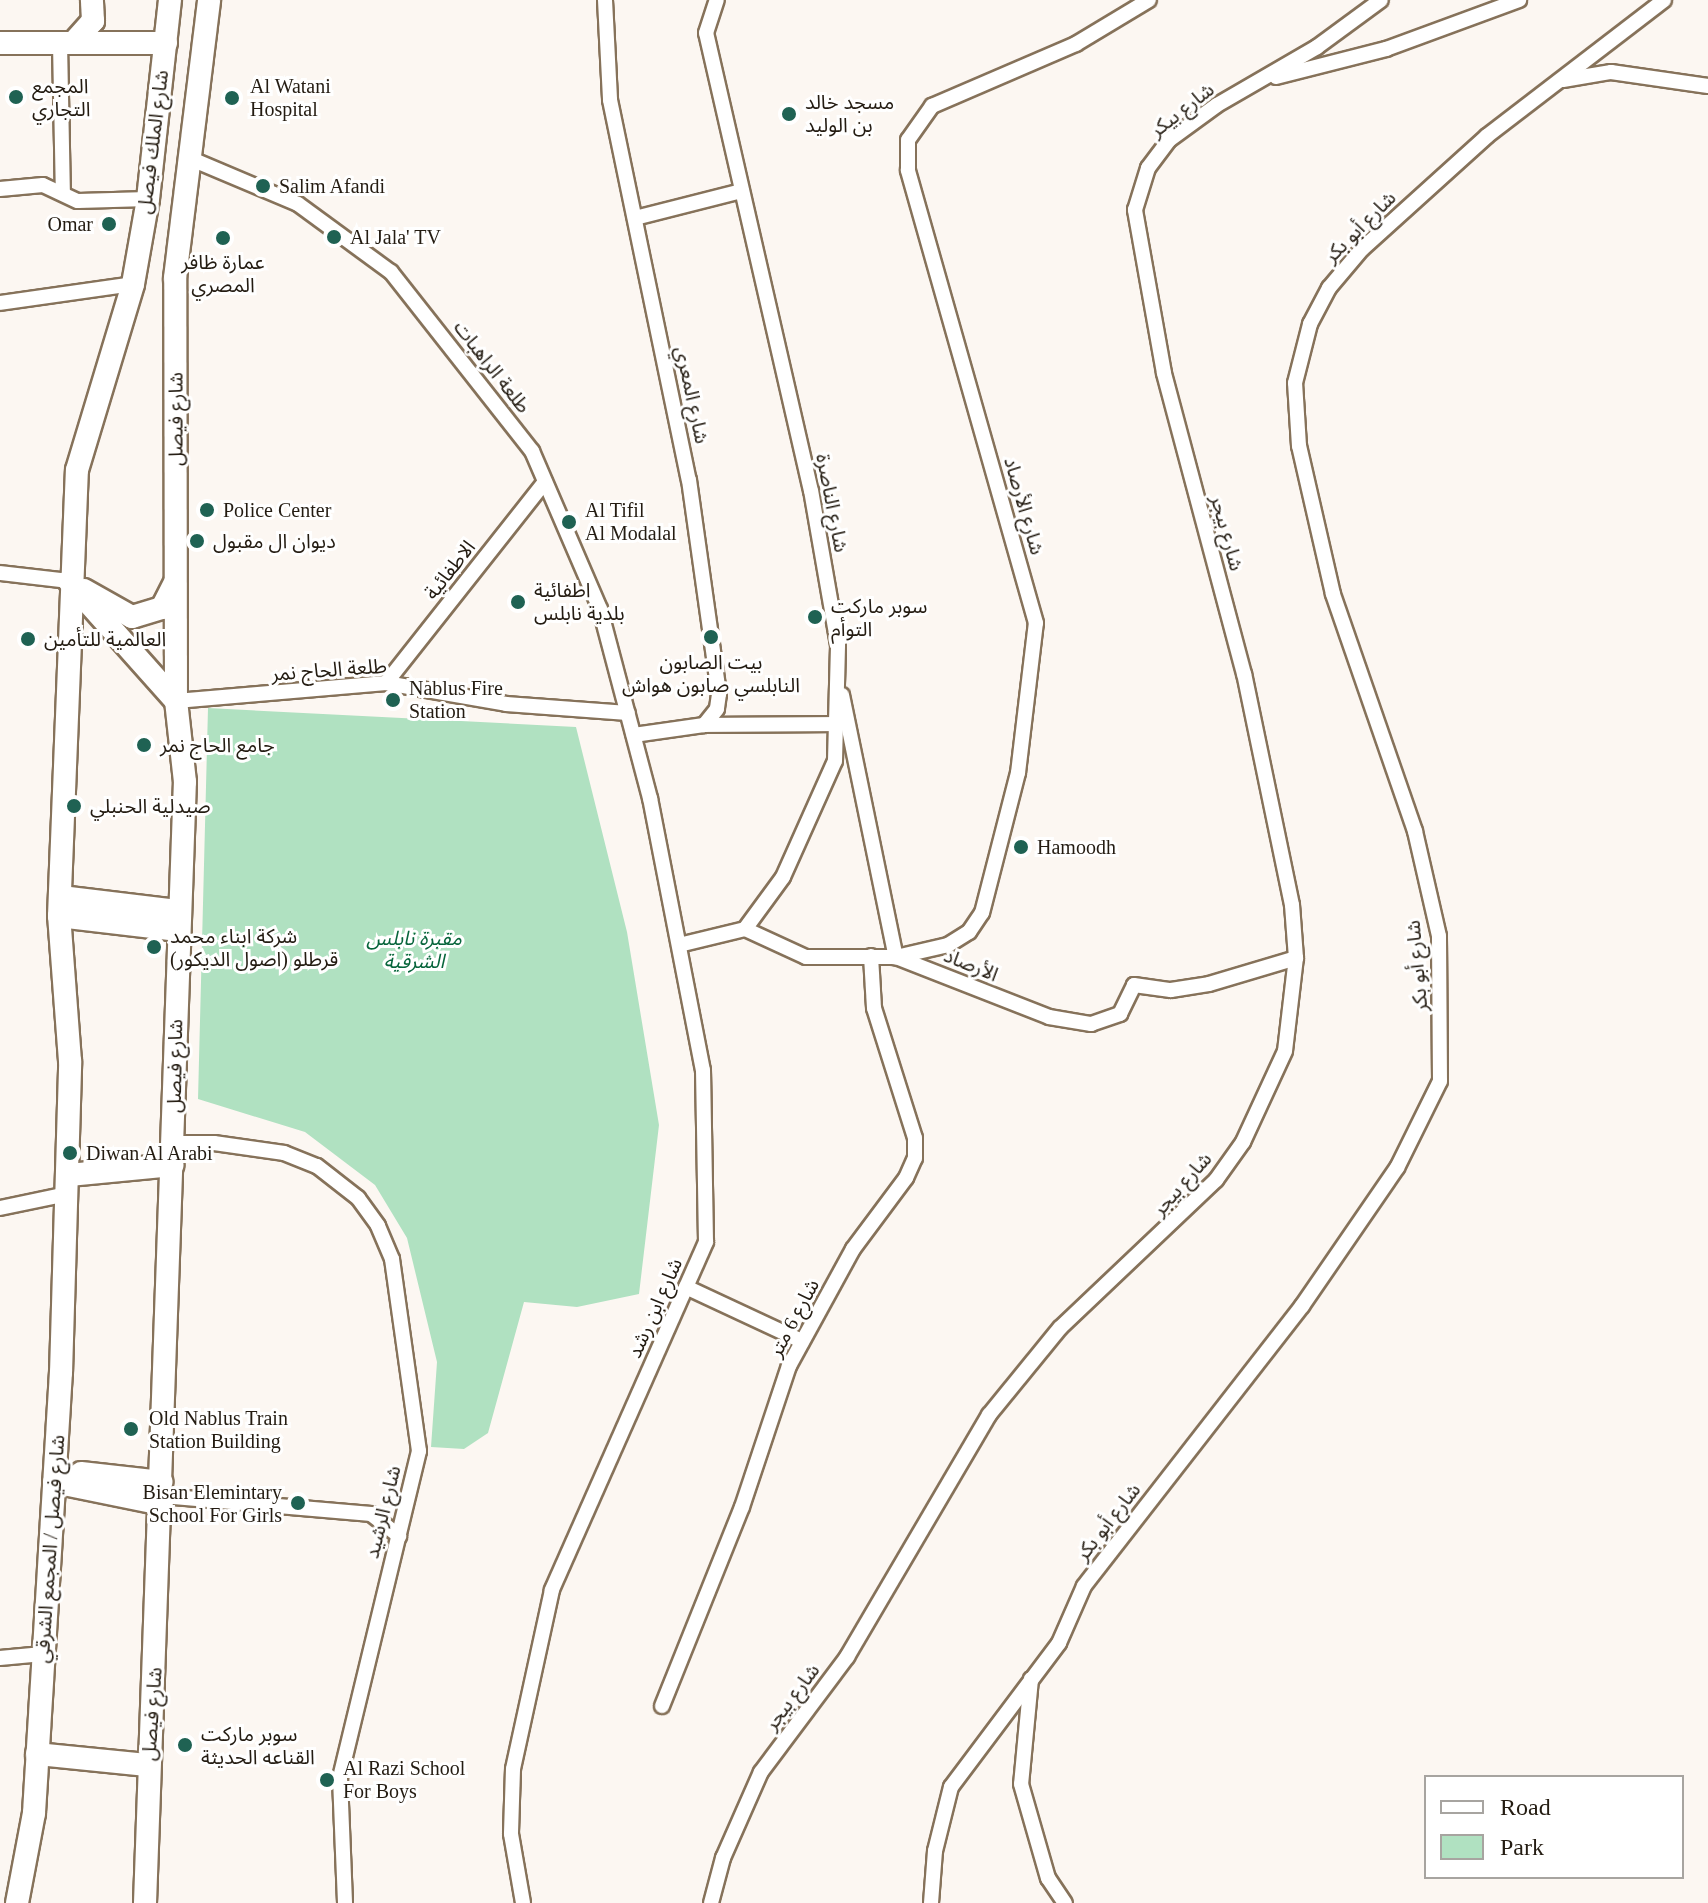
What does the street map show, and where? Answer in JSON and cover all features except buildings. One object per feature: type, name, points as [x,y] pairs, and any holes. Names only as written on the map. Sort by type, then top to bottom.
[{"type":"main road","points":[[67,43],[93,21],[92,0]]},
{"type":"main road","name":"شارع الملك فيصل","points":[[69,581],[77,470],[133,284],[148,199],[170,0]]},
{"type":"main road","name":"شارع الملك فيصل","points":[[175,278],[209,0]]},
{"type":"main road","points":[[0,43],[166,43]]},
{"type":"main road","name":"شارع فيصل","points":[[145,1903],[148,1765],[162,1494],[174,1154],[178,921],[185,782],[176,701],[175,278]]},
{"type":"main road","points":[[69,581],[132,617],[162,608],[176,581]]},
{"type":"main road","points":[[69,581],[176,701]]},
{"type":"main road","name":"شارع فيصل / المجمع الشرقي","points":[[17,1903],[34,1813],[55,1476],[68,1185],[70,1061],[60,906],[69,581]]},
{"type":"main road","points":[[60,906],[178,921]]},
{"type":"main road","points":[[68,1185],[174,1154]]},
{"type":"main road","points":[[55,1476],[162,1494]]},
{"type":"main road","points":[[37,1754],[148,1765]]},
{"type":"street","name":"شارع الأرصاد","points":[[745,929],[806,957],[896,957],[960,938],[982,913],[1018,773],[1036,623],[908,170],[908,140],[917,121],[932,106],[1076,44],[1149,0]]},
{"type":"street","name":"شارع بيكر","points":[[1164,373],[1135,224],[1139,188],[1169,140],[1381,0]]},
{"type":"street","points":[[1260,81],[1386,49],[1519,0]]},
{"type":"street","name":"شارع أبو بكر","points":[[931,1903],[935,1851],[951,1787],[1059,1643],[1084,1586],[1302,1306],[1397,1168],[1440,1081],[1439,936],[1415,831],[1333,594],[1299,446],[1295,383],[1310,324],[1341,271],[1487,136],[1664,0]]},
{"type":"street","name":"شارع المعري","points":[[604,1],[610,100],[689,480],[719,694],[717,709],[704,725]]},
{"type":"street","name":"شارع الناصرة","points":[[711,1],[706,33],[811,491],[838,645],[835,761],[783,877],[745,929]]},
{"type":"street","points":[[63,193],[67,43]]},
{"type":"street","points":[[1558,81],[1611,72],[1708,86]]},
{"type":"street","name":"طلعة الراهبات","points":[[189,158],[298,204],[391,272],[532,451],[600,609],[628,713]]},
{"type":"street","points":[[0,189],[43,185],[78,201],[148,199]]},
{"type":"street","points":[[635,218],[742,191]]},
{"type":"street","points":[[0,303],[133,284]]},
{"type":"street","name":"شارع بيجر","points":[[711,1903],[723,1858],[761,1772],[847,1657],[989,1415],[1060,1328],[1182,1216],[1243,1142],[1285,1051],[1296,958],[1292,905],[1261,746],[1164,373]]},
{"type":"street","name":"الاطفائية","points":[[386,683],[545,482]]},
{"type":"street","points":[[0,573],[69,581]]},
{"type":"street","points":[[837,671],[896,957]]},
{"type":"street","name":"طلعة الحاج نمر","points":[[176,701],[386,683],[506,704],[628,713]]},
{"type":"street","name":"شارع ابن رشد","points":[[523,1903],[511,1834],[513,1769],[552,1590],[706,1242],[703,1070],[628,713]]},
{"type":"street","points":[[634,735],[704,725],[836,724]]},
{"type":"street","points":[[679,945],[745,929]]},
{"type":"street","name":"شارع 6 متر","points":[[662,1706],[802,1341],[853,1249],[906,1178],[915,1158],[915,1138],[874,1008],[871,956]]},
{"type":"street","name":"الأرصاد","points":[[896,957],[1049,1017],[1091,1024],[1120,1014],[1134,985],[1171,990],[1209,984],[1296,958]]},
{"type":"street","name":"شارع الرشيد","points":[[174,1154],[214,1143],[284,1153],[317,1166],[345,1186],[378,1226],[392,1259],[419,1451],[340,1778],[345,1903]]},
{"type":"street","points":[[0,1208],[68,1185]]},
{"type":"street","points":[[686,1287],[802,1341]]},
{"type":"street","points":[[162,1494],[371,1514],[399,1536]]},
{"type":"street","points":[[0,1658],[43,1654]]},
{"type":"street","points":[[1031,1678],[1021,1784],[1048,1878],[1065,1903]]},
{"type":"green space","name":"مقبرة نابلس الشرقية","points":[[208,708],[576,727],[627,932],[659,1125],[639,1294],[577,1307],[524,1302],[488,1433],[464,1449],[431,1447],[437,1362],[407,1238],[375,1185],[305,1132],[198,1099]]},
{"type":"place","name":"المجمع التجاري","points":[[16,97]]},
{"type":"place","name":"Al Watani Hospital","points":[[232,98]]},
{"type":"place","name":"مسجد خالد بن الوليد","points":[[789,114]]},
{"type":"place","name":"Salim Afandi","points":[[263,186]]},
{"type":"place","name":"Omar","points":[[109,224]]},
{"type":"place","name":"Al Jala' TV","points":[[334,237]]},
{"type":"place","name":"عمارة ظافر المصري","points":[[223,238]]},
{"type":"place","name":"Police Center","points":[[207,510]]},
{"type":"place","name":"Al Tifil Al Modalal","points":[[569,522]]},
{"type":"place","name":"ديوان ال مقبول","points":[[197,541]]},
{"type":"place","name":"اطفائية بلدية نابلس","points":[[518,602]]},
{"type":"place","name":"سوبر ماركت التوأم","points":[[815,617]]},
{"type":"place","name":"بيت الصابون النابلسي صابون هواش","points":[[711,637]]},
{"type":"place","name":"العالمية للتأمين","points":[[28,639]]},
{"type":"place","name":"Nablus Fire Station","points":[[393,700]]},
{"type":"place","name":"جامع الحاج نمر","points":[[144,745]]},
{"type":"place","name":"صيدلية الحنبلي","points":[[74,806]]},
{"type":"place","name":"Hamoodh","points":[[1021,847]]},
{"type":"place","name":"شركة ابناء محمد قرطلو (اصول الديكور)","points":[[154,947]]},
{"type":"place","name":"Diwan Al Arabi","points":[[70,1153]]},
{"type":"place","name":"Old Nablus Train Station Building","points":[[131,1429]]},
{"type":"place","name":"Bisan Elemintary School For Girls","points":[[298,1503]]},
{"type":"place","name":"سوبر ماركت القناعه الحديثة","points":[[185,1745]]},
{"type":"place","name":"Al Razi School For Boys","points":[[327,1780]]}]
